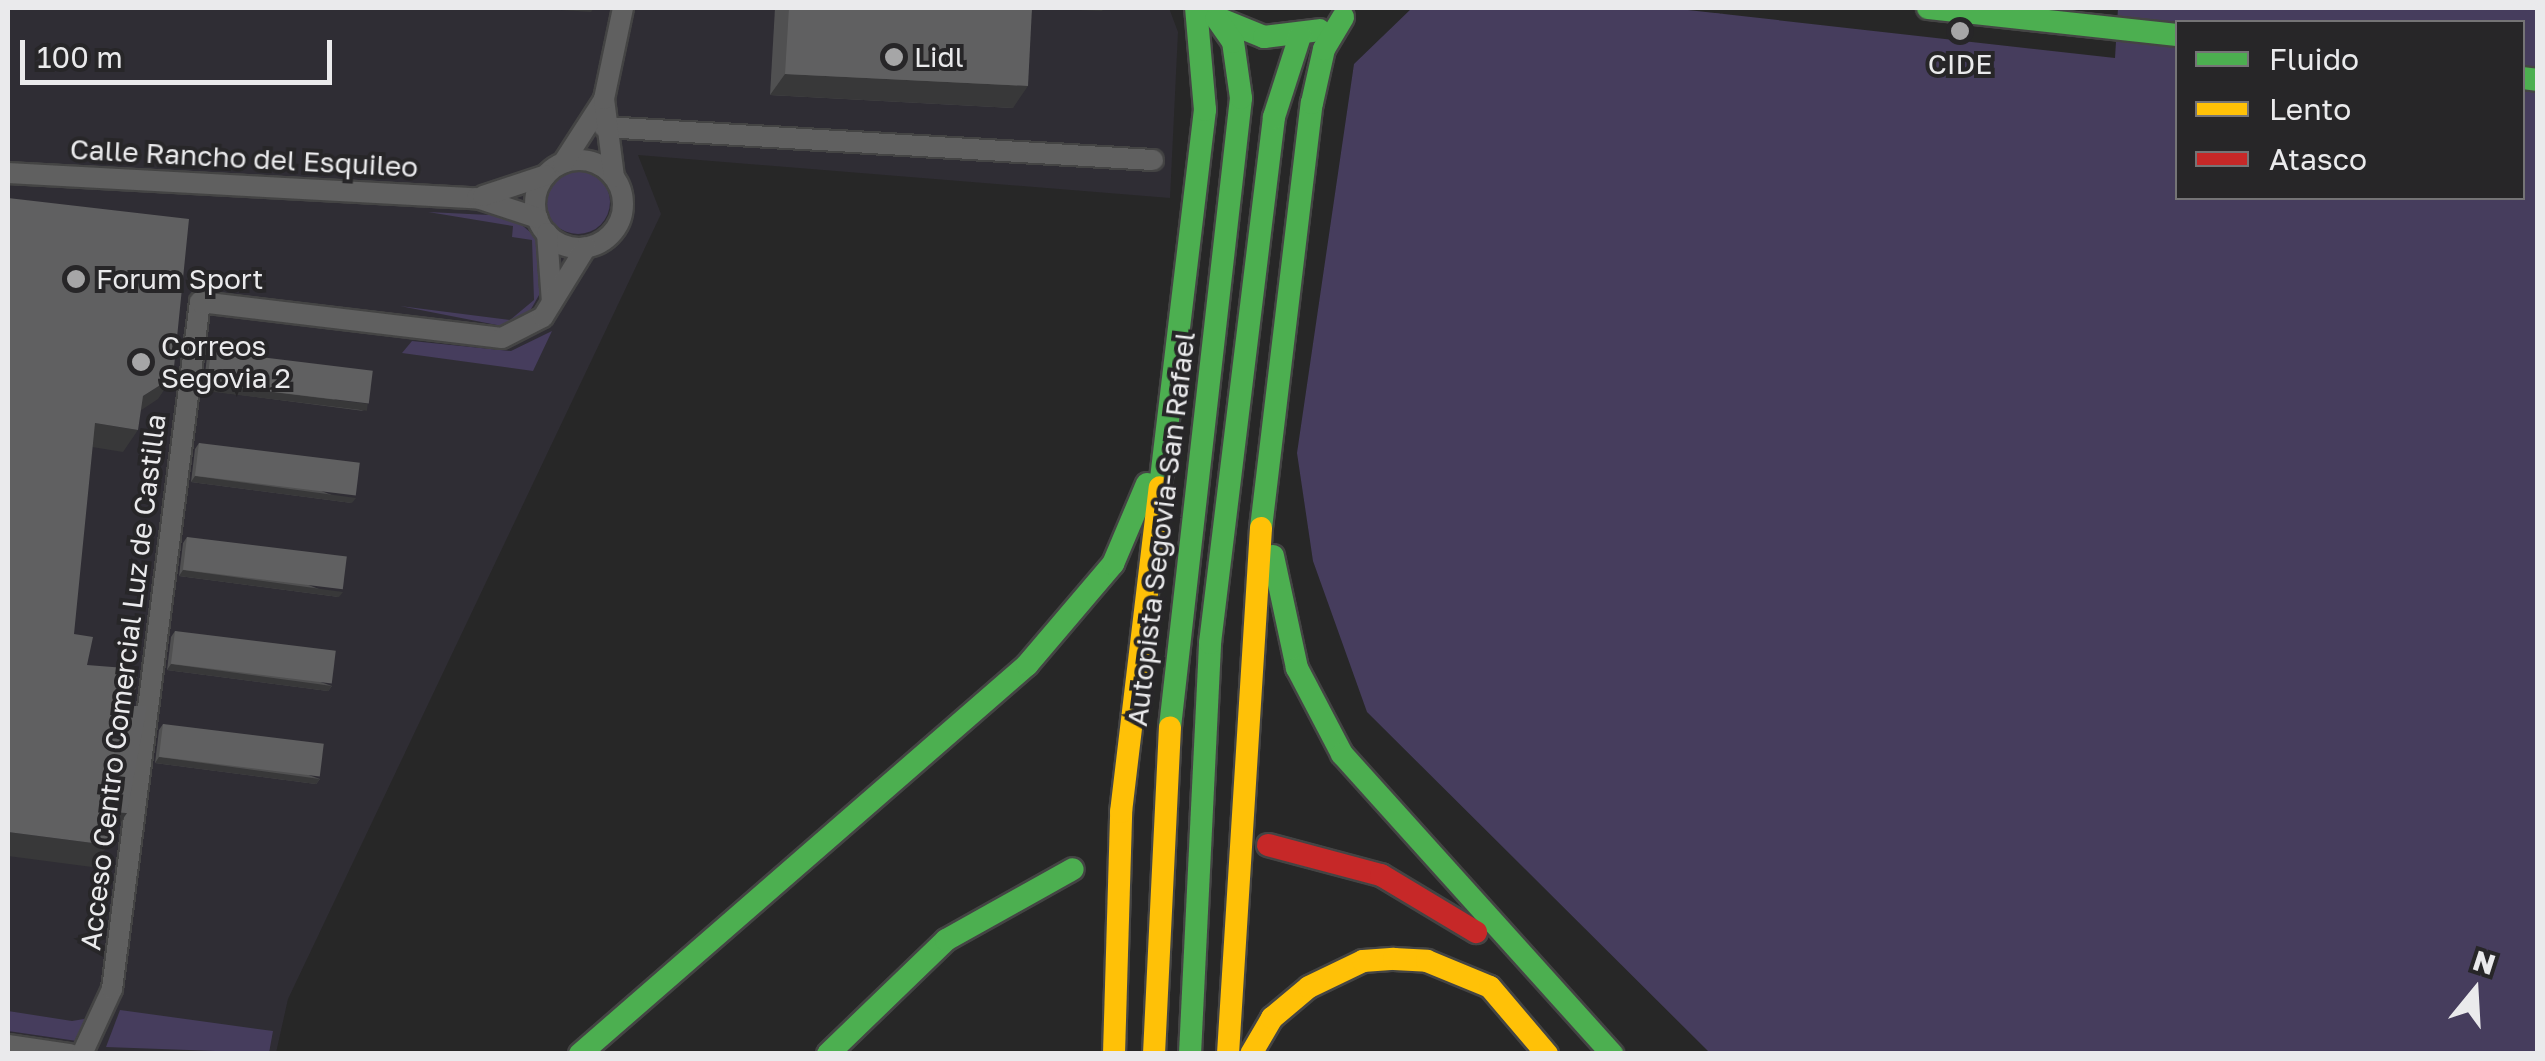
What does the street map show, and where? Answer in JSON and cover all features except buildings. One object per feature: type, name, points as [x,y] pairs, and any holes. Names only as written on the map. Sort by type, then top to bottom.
[{"type":"main road","points":[[1928,8],[2175,35]]},
{"type":"main road","points":[[1114,1054],[1121,812],[1205,110],[1205,11],[1255,36],[1300,36],[1349,12]]},
{"type":"main road","name":"Autopista Segovia-San Rafael","points":[[1154,1054],[1160,811],[1241,98],[1233,42],[1205,11]]},
{"type":"main road","points":[[1228,1054],[1237,795],[1270,442],[1312,103],[1324,49],[1349,12]]},
{"type":"main road","points":[[1190,1054],[1210,642],[1274,118],[1300,36]]},
{"type":"main road","points":[[580,1054],[973,715],[1081,607],[1136,516],[1166,423]]},
{"type":"main road","points":[[1270,442],[1274,570],[1315,710],[1370,793],[1610,1054]]},
{"type":"main road","points":[[1268,844],[1357,866],[1444,908],[1610,1054]]},
{"type":"main road","points":[[828,1054],[946,940],[1072,869]]},
{"type":"main road","points":[[1251,1054],[1272,1018],[1309,987],[1363,961],[1394,959],[1427,960],[1490,987],[1546,1054]]},
{"type":"street","points":[[542,226],[586,247],[620,221],[604,127],[604,99],[624,8]]},
{"type":"street","points":[[552,304],[542,226],[554,169],[604,99]]},
{"type":"street","points":[[604,127],[1153,160]]},
{"type":"street","points":[[554,169],[586,161],[614,178]]},
{"type":"street","name":"Calle Rancho del Esquileo","points":[[477,198],[554,169]]},
{"type":"street","name":"Calle Rancho del Esquileo","points":[[8,173],[477,198],[542,226]]},
{"type":"street","name":"Acceso Centro Comercial Luz de Castilla","points":[[82,1054],[104,1015],[200,302],[502,338],[534,326],[586,247]]},
{"type":"street","points":[[8,1045],[70,1054]]},
{"type":"shaded area","points":[[8,8],[1169,8],[1178,32],[1170,198],[638,155],[661,214],[288,999],[276,1053],[8,1053]]},
{"type":"shaded area","points":[[1412,8],[1670,8],[2115,58],[2118,8],[2537,8],[2537,1053],[1710,1053],[1367,712],[1313,561],[1297,453],[1354,64]]},
{"type":"shaded area","points":[[578,170],[600,180],[610,202],[600,224],[578,234],[556,224],[546,202],[556,180]]},
{"type":"shaded area","points":[[428,212],[511,216],[536,237],[543,288],[526,318],[507,327],[400,306],[510,320],[534,300],[532,240],[512,237],[513,226]]},
{"type":"shaded area","points":[[552,331],[533,371],[402,353],[412,341],[511,351]]},
{"type":"shaded area","points":[[120,1010],[273,1031],[269,1053],[106,1047]]},
{"type":"shaded area","points":[[8,1011],[72,1021],[90,1018],[77,1041],[8,1031]]},
{"type":"traffic: fast","points":[[1160,487],[1205,110],[1196,8]]},
{"type":"traffic: fast","points":[[1928,8],[2175,35]]},
{"type":"traffic: fast","points":[[1215,17],[1264,37],[1320,30]]},
{"type":"traffic: fast","points":[[1261,528],[1312,103],[1324,49],[1343,17]]},
{"type":"traffic: fast","points":[[1170,727],[1241,98],[1233,42],[1216,18]]},
{"type":"traffic: fast","points":[[1190,1054],[1210,643],[1274,117],[1300,36]]},
{"type":"traffic: fast","points":[[2525,78],[2538,80]]},
{"type":"traffic: fast","points":[[580,1054],[1027,665],[1113,564],[1147,484]]},
{"type":"traffic: fast","points":[[1273,556],[1297,668],[1342,754],[1612,1054]]},
{"type":"traffic: fast","points":[[828,1054],[946,940],[1073,869]]},
{"type":"traffic: slow","points":[[1114,1054],[1121,812],[1160,487]]},
{"type":"traffic: slow","points":[[1228,1054],[1261,528]]},
{"type":"traffic: slow","points":[[1154,1054],[1170,727]]},
{"type":"traffic: slow","points":[[1251,1054],[1272,1018],[1309,987],[1363,961],[1394,959],[1427,961],[1490,987],[1547,1054]]},
{"type":"traffic: jam","points":[[1268,845],[1381,875],[1476,932]]},
{"type":"place","name":"CIDE","points":[[1960,31]]},
{"type":"place","name":"Lidl","points":[[894,57]]},
{"type":"place","name":"Forum Sport","points":[[76,279]]},
{"type":"place","name":"Correos Segovia 2","points":[[141,362]]}]
